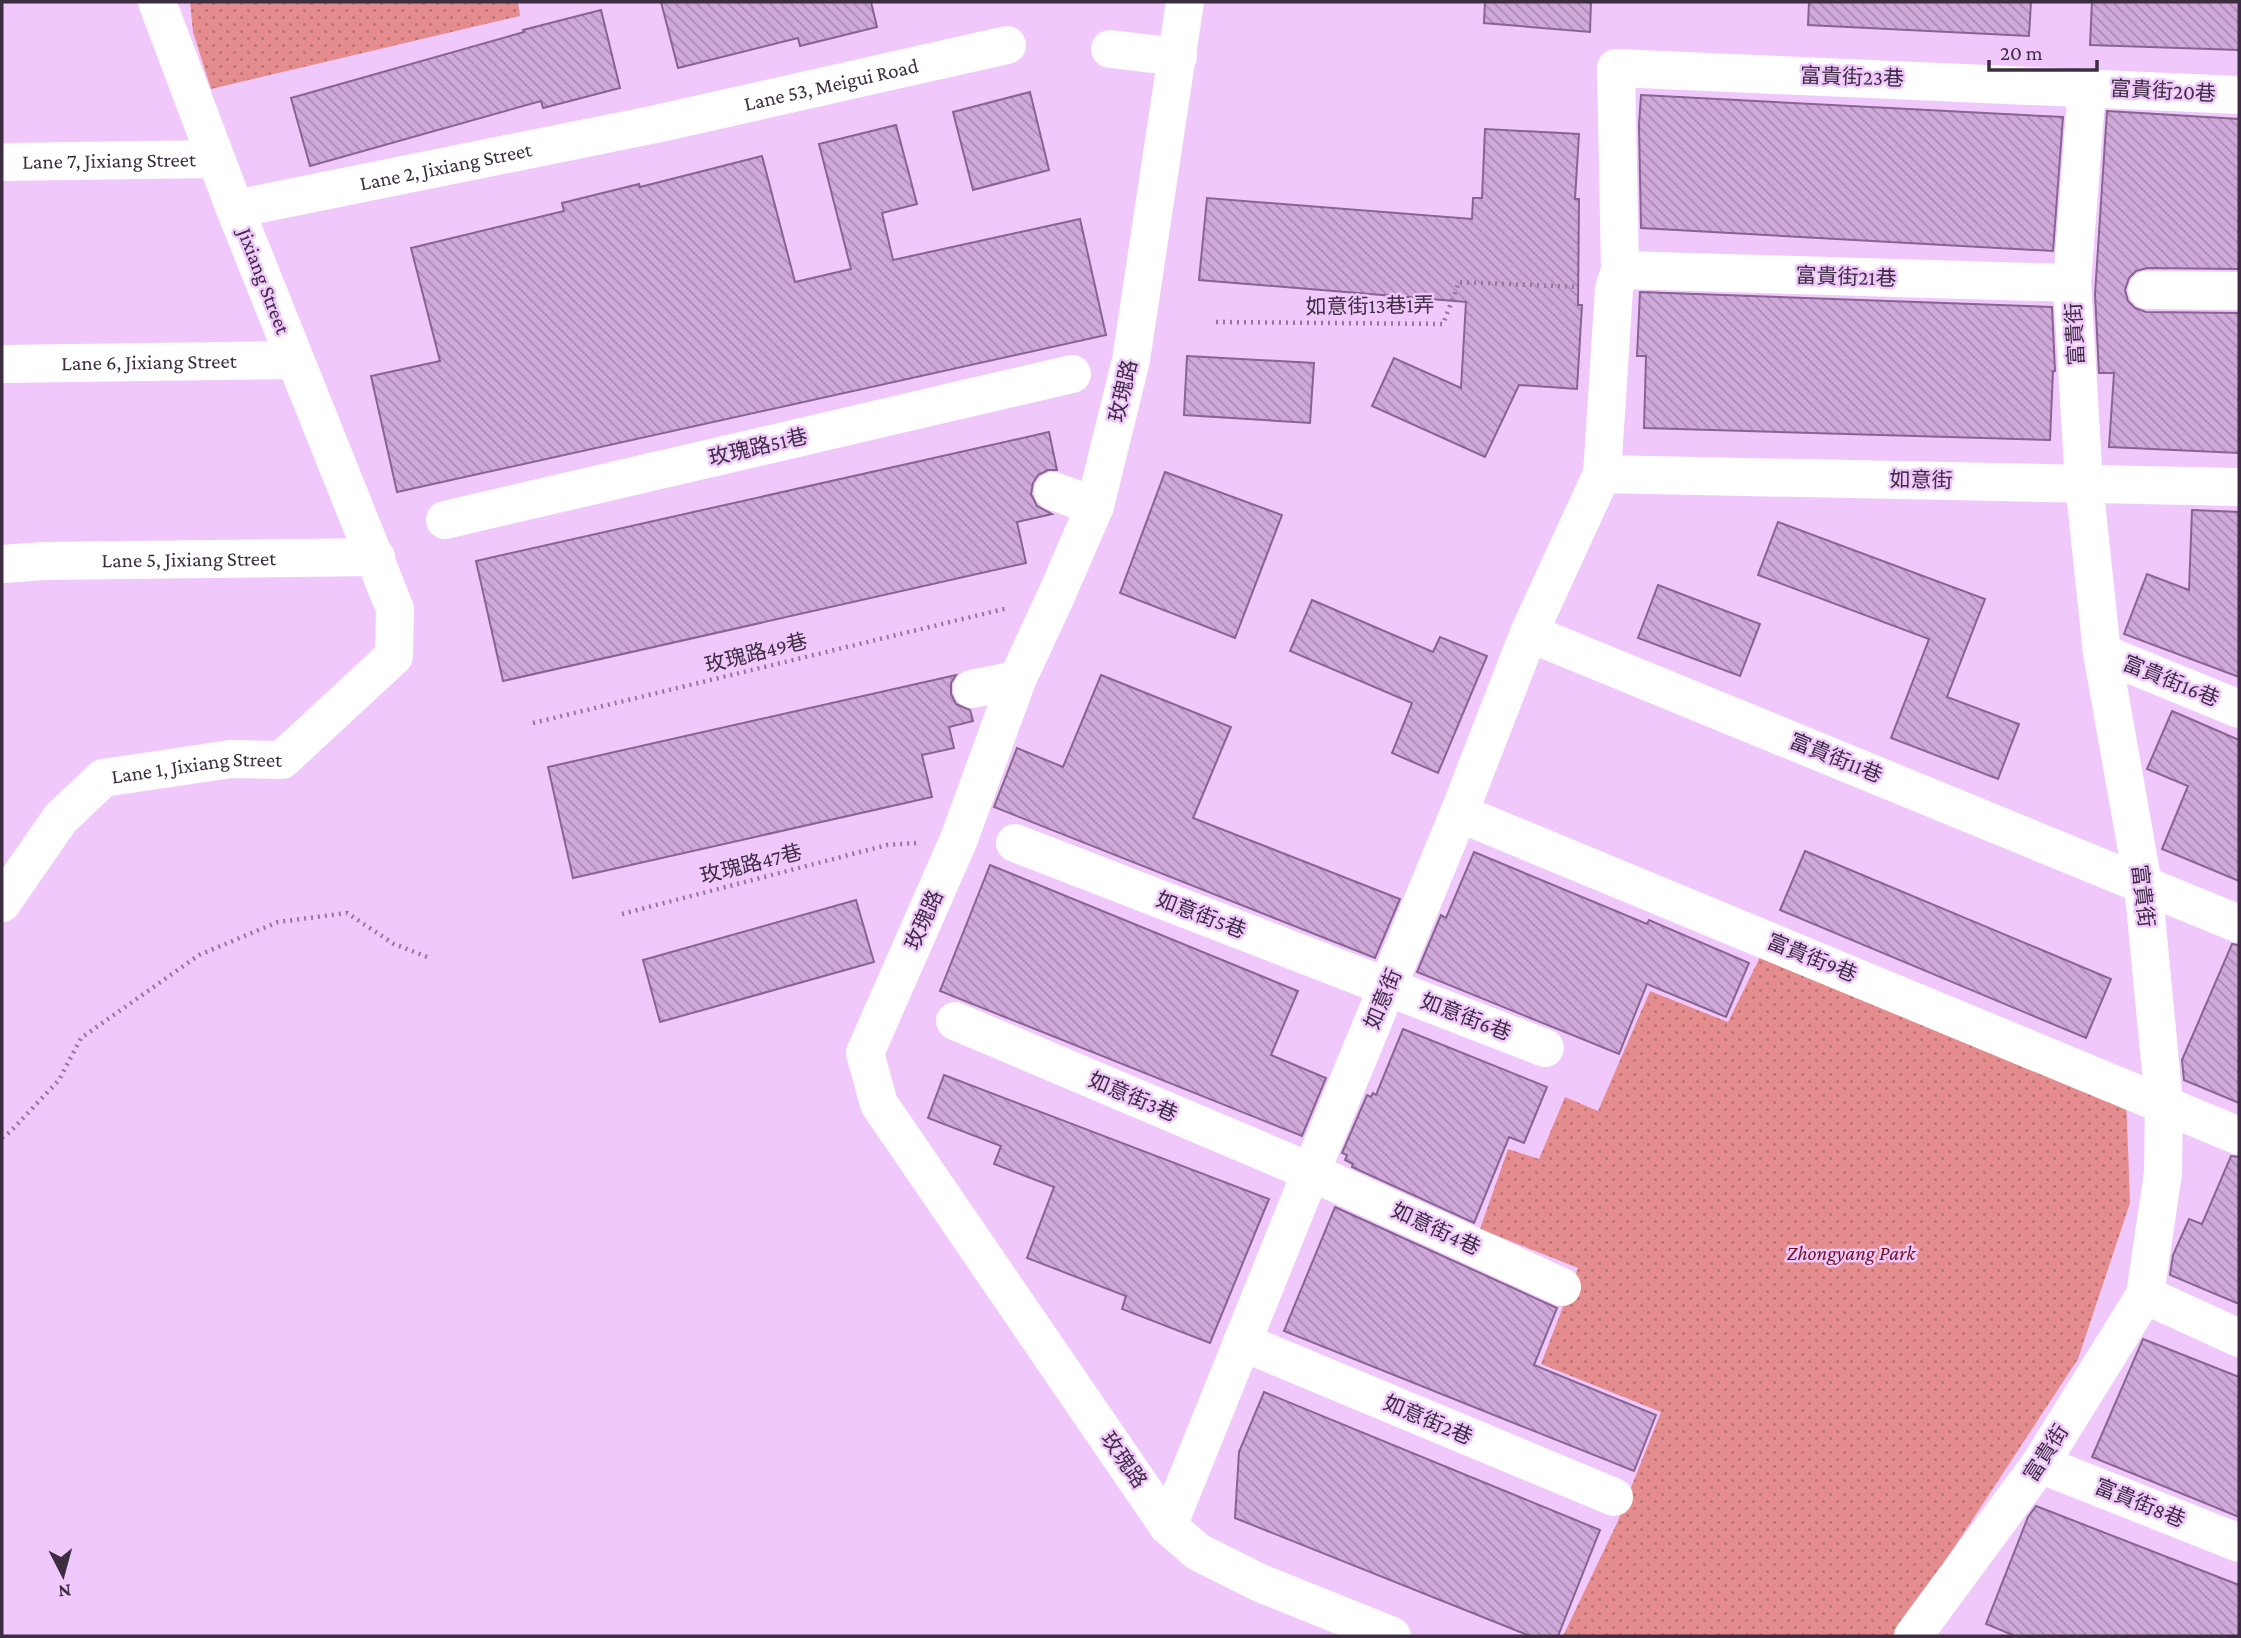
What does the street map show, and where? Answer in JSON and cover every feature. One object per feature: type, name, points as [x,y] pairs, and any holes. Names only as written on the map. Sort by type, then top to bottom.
[{"type":"street","name":"Jixiang Street","points":[[157,2],[235,209],[376,557]]},
{"type":"street","name":"玫瑰路","points":[[1185,2],[1131,360],[1095,506],[1017,680],[959,839],[865,1052],[879,1104],[1168,1526],[1198,1552],[1260,1583],[1392,1636]]},
{"type":"street","name":"Lane 53, Meigui Road","points":[[656,124],[1007,45]]},
{"type":"street","points":[[1110,49],[1178,57]]},
{"type":"street","name":"富貴街23巷","points":[[1616,68],[2087,87]]},
{"type":"street","name":"如意街","points":[[1168,1526],[1459,813],[1529,633],[1602,474],[1614,289],[1620,270],[1616,68]]},
{"type":"street","name":"富貴街20巷","points":[[2087,87],[2239,95]]},
{"type":"street","name":"富貴街","points":[[1913,1636],[2040,1464],[2146,1295],[2162,1173],[2164,1103],[2143,884],[2102,653],[2084,483],[2072,283],[2087,87]]},
{"type":"street","name":"Lane 2, Jixiang Street","points":[[235,209],[656,124]]},
{"type":"street","name":"Lane 7, Jixiang Street","points":[[2,162],[216,159]]},
{"type":"street","name":"富貴街21巷","points":[[1620,270],[2072,283]]},
{"type":"street","points":[[2147,290],[2239,291]]},
{"type":"street","name":"Lane 6, Jixiang Street","points":[[2,363],[295,360]]},
{"type":"street","name":"玫瑰路51巷","points":[[445,520],[1072,374]]},
{"type":"street","name":"如意街","points":[[1602,474],[2239,487]]},
{"type":"street","points":[[1053,491],[1095,506]]},
{"type":"street","name":"Lane 5, Jixiang Street","points":[[2,564],[44,561],[376,557]]},
{"type":"street","name":"Lane 1, Jixiang Street","points":[[2,903],[60,819],[103,778],[231,759],[282,760],[394,656],[395,609],[376,557]]},
{"type":"street","name":"富貴街11巷","points":[[1529,633],[2239,924]]},
{"type":"street","name":"富貴街16巷","points":[[2102,653],[2239,709]]},
{"type":"street","points":[[972,689],[1017,680]]},
{"type":"street","name":"富貴街9巷","points":[[1459,813],[2239,1136]]},
{"type":"street","name":"如意街5巷","points":[[1015,843],[1388,987]]},
{"type":"street","name":"如意街6巷","points":[[1388,987],[1545,1048]]},
{"type":"street","name":"如意街3巷","points":[[955,1021],[1311,1172]]},
{"type":"street","name":"如意街4巷","points":[[1311,1172],[1562,1287]]},
{"type":"street","points":[[2146,1295],[2239,1338]]},
{"type":"street","name":"如意街2巷","points":[[1242,1342],[1614,1497]]},
{"type":"street","name":"富貴街8巷","points":[[2040,1464],[2239,1543]]},
{"type":"path","name":"如意街13巷1弄","points":[[1216,322],[1443,324],[1459,282],[1582,287]]},
{"type":"path","name":"玫瑰路49巷","points":[[533,723],[986,613]]},
{"type":"path","name":"玫瑰路47巷","points":[[622,914],[887,845]]},
{"type":"path","points":[[2,1138],[59,1080],[81,1038],[199,955],[278,922],[347,913],[394,944],[430,957]]},
{"type":"green space","points":[[190,2],[518,2],[520,16],[211,89],[193,32]]},
{"type":"green space","name":"Zhongyang Park","points":[[1763,951],[2126,1095],[2130,1203],[2078,1359],[1896,1636],[1563,1636],[1617,1523],[1661,1412],[1541,1364],[1578,1268],[1480,1229],[1508,1149],[1539,1159],[1565,1097],[1598,1111],[1650,991],[1728,1022]]},
{"type":"building","points":[[661,2],[871,2],[877,27],[800,46],[798,38],[678,68]]},
{"type":"building","points":[[1485,2],[1591,2],[1590,32],[1484,23]]},
{"type":"building","points":[[1809,2],[2031,2],[2029,36],[1808,25]]},
{"type":"building","points":[[2092,2],[2239,2],[2239,50],[2090,45]]},
{"type":"building","points":[[601,10],[620,88],[543,108],[541,101],[310,166],[291,98]]},
{"type":"building","points":[[1030,92],[1049,170],[973,190],[953,112]]},
{"type":"building","points":[[1641,95],[2063,117],[2053,251],[1641,228]]},
{"type":"building","points":[[2107,111],[2239,119],[2239,269],[2147,268],[2136,271],[2129,278],[2125,290],[2128,301],[2135,308],[2146,312],[2239,313],[2239,453],[2109,447],[2114,373],[2099,373],[2095,294]]},
{"type":"building","points":[[896,125],[917,204],[882,213],[893,260],[1080,219],[1106,335],[397,492],[371,376],[440,361],[411,248],[564,211],[562,203],[639,184],[640,187],[762,156],[795,282],[851,269],[819,144]]},
{"type":"building","points":[[1485,129],[1579,134],[1575,199],[1579,199],[1578,305],[1582,305],[1577,389],[1519,385],[1485,457],[1372,406],[1394,358],[1461,388],[1466,302],[1199,280],[1207,198],[1472,219],[1473,198],[1482,198]]},
{"type":"building","points":[[1640,292],[2052,307],[2055,371],[2050,440],[1644,428],[1646,356],[1637,356]]},
{"type":"building","points":[[1187,356],[1314,363],[1310,423],[1184,415]]},
{"type":"building","points":[[1049,432],[1057,470],[1048,470],[1038,475],[1031,494],[1037,506],[1052,514],[1017,522],[1026,563],[503,681],[476,561]]},
{"type":"building","points":[[1165,472],[1282,515],[1235,638],[1120,593]]},
{"type":"building","points":[[2192,510],[2239,512],[2239,677],[2124,634],[2147,574],[2189,590]]},
{"type":"building","points":[[1778,522],[1985,599],[1947,697],[2019,724],[1998,779],[1891,738],[1929,639],[1758,575]]},
{"type":"building","points":[[1658,585],[1760,624],[1740,676],[1638,638]]},
{"type":"building","points":[[1312,600],[1433,652],[1440,637],[1487,656],[1438,773],[1392,753],[1412,703],[1290,651]]},
{"type":"building","points":[[956,675],[951,683],[951,694],[956,704],[970,710],[973,721],[949,727],[954,748],[922,755],[932,797],[573,878],[548,767]]},
{"type":"building","points":[[1101,675],[1231,727],[1193,818],[1400,899],[1375,958],[994,807],[1017,748],[1063,767]]},
{"type":"building","points":[[2172,711],[2239,740],[2239,881],[2162,849],[2188,786],[2147,769]]},
{"type":"building","points":[[1805,851],[2111,979],[2086,1038],[1780,910]]},
{"type":"building","points":[[1474,852],[1647,924],[1649,920],[1749,963],[1726,1017],[1647,984],[1619,1054],[1417,972],[1441,915],[1446,918]]},
{"type":"building","points":[[990,865],[1298,991],[1271,1055],[1326,1078],[1302,1136],[940,991]]},
{"type":"building","points":[[856,900],[874,962],[660,1022],[643,960]]},
{"type":"building","points":[[2232,944],[2239,945],[2239,1103],[2184,1080],[2182,1060]]},
{"type":"building","points":[[1403,1029],[1547,1087],[1524,1143],[1509,1137],[1474,1223],[1352,1167],[1353,1164],[1345,1160],[1347,1155],[1342,1153],[1367,1095],[1376,1095]]},
{"type":"building","points":[[944,1075],[1269,1199],[1210,1343],[1122,1309],[1126,1296],[1027,1258],[1054,1187],[994,1164],[1001,1146],[928,1118]]},
{"type":"building","points":[[2231,1156],[2239,1157],[2239,1304],[2170,1275],[2173,1255],[2189,1219],[2202,1224]]},
{"type":"building","points":[[1335,1207],[1557,1308],[1534,1365],[1656,1415],[1634,1471],[1284,1331]]},
{"type":"building","points":[[2143,1339],[2239,1377],[2239,1517],[2092,1457]]},
{"type":"building","points":[[1264,1392],[1600,1530],[1558,1636],[1530,1636],[1235,1518],[1239,1452]]},
{"type":"building","points":[[2036,1506],[2239,1585],[2239,1636],[2015,1636],[1986,1624],[2028,1517]]}]
